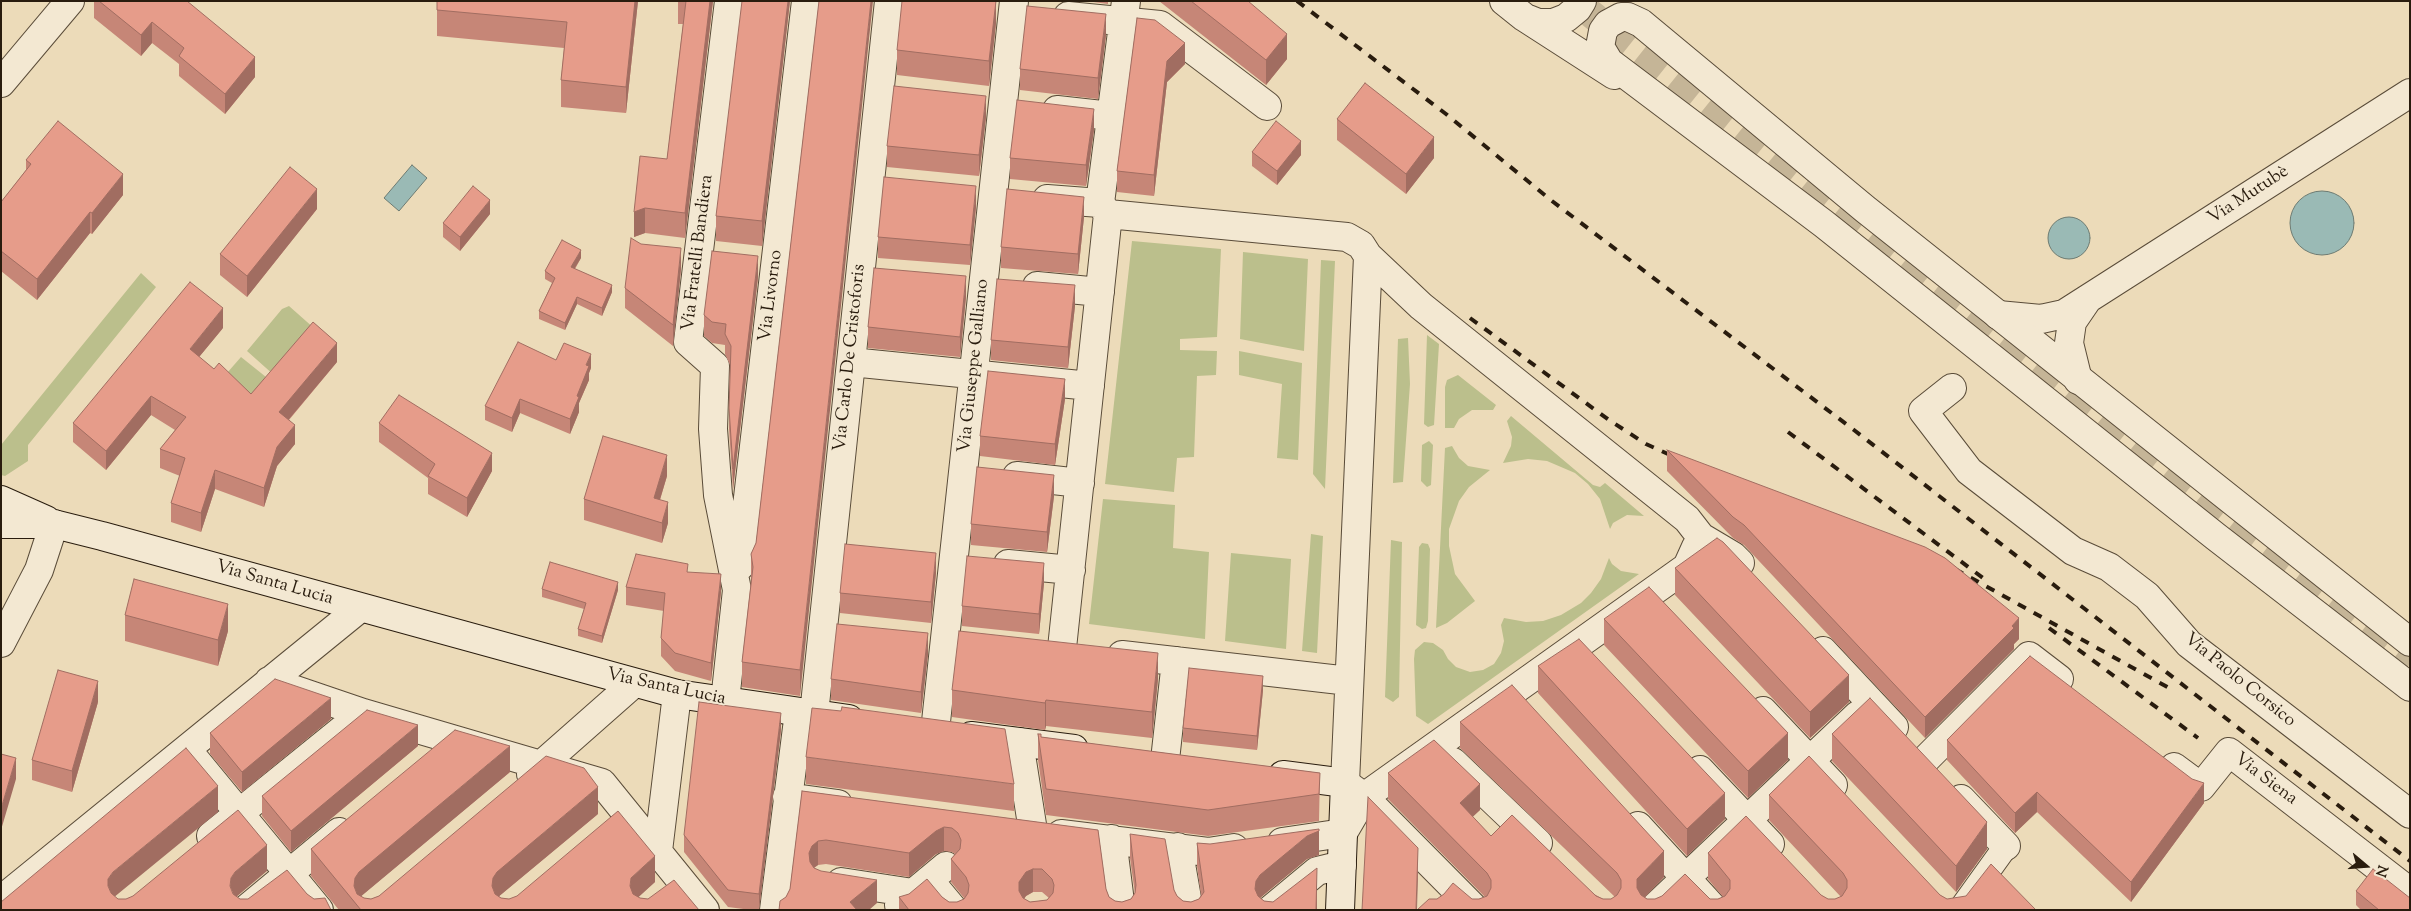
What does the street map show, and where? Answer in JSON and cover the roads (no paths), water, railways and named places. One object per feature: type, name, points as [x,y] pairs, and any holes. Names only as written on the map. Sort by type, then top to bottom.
[{"type":"street","points":[[6,68],[70,1]]},
{"type":"street","name":"Via Fratelli Bandiera","points":[[725,701],[738,590],[718,495],[713,429],[715,366],[688,342],[729,1]]},
{"type":"street","name":"Via Livorno","points":[[738,590],[806,1]]},
{"type":"street","name":"Via Carlo De Cristoforis","points":[[774,910],[787,797],[823,627],[889,1]]},
{"type":"street","points":[[1514,9],[1538,23],[1552,23],[1566,18],[1577,9],[1582,1]]},
{"type":"street","points":[[1638,1],[1722,91]]},
{"type":"street","points":[[986,7],[1014,6],[1119,14],[1160,25],[1267,106]]},
{"type":"street","name":"Via Giuseppe Galliano","points":[[935,731],[1014,6]]},
{"type":"street","points":[[1514,9],[1693,126]]},
{"type":"street","points":[[1119,14],[1104,116],[1098,207],[1050,649],[1095,652],[1175,671],[1349,681]]},
{"type":"street","points":[[2410,642],[1865,209],[1641,22],[1628,17],[1621,17],[1608,24],[1600,39],[1603,55],[1693,126],[1824,224],[2215,536],[2410,686]]},
{"type":"street","points":[[880,88],[908,92]]},
{"type":"street","name":"Via Mutubè","points":[[1998,315],[2041,319],[2064,314],[2410,93]]},
{"type":"street","points":[[975,100],[1104,116]]},
{"type":"street","points":[[870,181],[898,184]]},
{"type":"street","points":[[965,190],[1348,237],[1361,245],[1368,256],[1421,306],[1687,518],[1701,537],[1733,556],[1759,583]]},
{"type":"street","points":[[670,252],[776,263]]},
{"type":"street","points":[[1340,910],[1343,833],[1354,790],[1349,681],[1368,256]]},
{"type":"street","points":[[860,272],[889,274]]},
{"type":"street","points":[[955,280],[1088,291]]},
{"type":"street","points":[[2078,380],[2069,343],[2072,322],[2088,299]]},
{"type":"street","points":[[851,362],[1078,385]]},
{"type":"street","name":"Via Paolo Corsico","points":[[1952,388],[1923,411],[1969,471],[2073,551],[2109,567],[2147,596],[2189,644],[2410,814]]},
{"type":"street","points":[[963,470],[1067,482]]},
{"type":"street","points":[[1,500],[54,524],[39,570],[1,643]]},
{"type":"street","name":"Via Santa Lucia","points":[[1,524],[54,524],[633,684],[677,694],[870,722]]},
{"type":"street","points":[[1263,773],[1354,790],[1441,751],[1523,701],[1660,602],[1687,567],[1701,537]]},
{"type":"street","points":[[831,548],[860,550]]},
{"type":"street","points":[[925,556],[1058,569]]},
{"type":"street","points":[[1,900],[360,608]]},
{"type":"street","points":[[823,627],[851,630]]},
{"type":"street","points":[[1806,632],[2006,846],[1960,910]]},
{"type":"street","points":[[916,638],[972,643]]},
{"type":"street","points":[[1924,760],[2029,656],[2076,692]]},
{"type":"street","points":[[1136,757],[1175,762],[1175,671]]},
{"type":"street","points":[[508,793],[633,684]]},
{"type":"street","points":[[262,687],[441,747],[602,783],[705,910]]},
{"type":"street","points":[[658,851],[677,694]]},
{"type":"street","points":[[1749,696],[1850,803]]},
{"type":"street","points":[[1652,910],[1872,702]]},
{"type":"street","points":[[196,849],[357,718]]},
{"type":"street","points":[[907,727],[1097,752]]},
{"type":"street","points":[[1019,742],[1032,831]]},
{"type":"street","points":[[186,749],[319,910]]},
{"type":"street","points":[[1441,751],[1558,863]]},
{"type":"street","name":"Via Siena","points":[[2154,751],[2201,787],[2229,752],[2410,892]]},
{"type":"street","points":[[1686,755],[1786,861]]},
{"type":"street","points":[[1354,790],[1444,894],[1476,910]]},
{"type":"street","points":[[787,797],[866,808]]},
{"type":"street","points":[[1619,804],[1715,910]]},
{"type":"street","points":[[604,829],[621,805]]},
{"type":"street","points":[[245,910],[356,817]]},
{"type":"street","points":[[1003,827],[1208,852],[1343,833]]},
{"type":"street","points":[[1112,839],[1121,910]]},
{"type":"street","points":[[1178,847],[1189,910]]},
{"type":"street","points":[[1270,910],[1318,871],[1342,865]]},
{"type":"street","points":[[824,879],[921,887],[954,910]]},
{"type":"street","points":[[660,898],[682,880]]},
{"type":"water","points":[[412,165],[427,178],[399,211],[384,198]]},
{"type":"water","points":[[2316,191],[2328,191],[2345,200],[2352,211],[2354,223],[2352,235],[2345,246],[2328,255],[2316,255],[2304,250],[2295,241],[2290,229],[2290,217],[2295,205],[2304,196]]},
{"type":"water","points":[[2073,217],[2081,220],[2087,226],[2090,238],[2087,250],[2081,256],[2065,259],[2057,256],[2051,250],[2048,234],[2051,226],[2057,220]]},
{"type":"tunnel","points":[[1575,1],[2225,522],[2410,664]]},
{"type":"railway","points":[[1297,1],[1446,114],[1552,201],[1854,430],[2410,861]]},
{"type":"railway","points":[[1470,318],[1609,420],[1646,444],[1679,459]]},
{"type":"railway","points":[[1788,432],[1983,578]]},
{"type":"railway","points":[[1955,569],[2169,688]]},
{"type":"railway","points":[[2049,628],[2198,738]]}]
